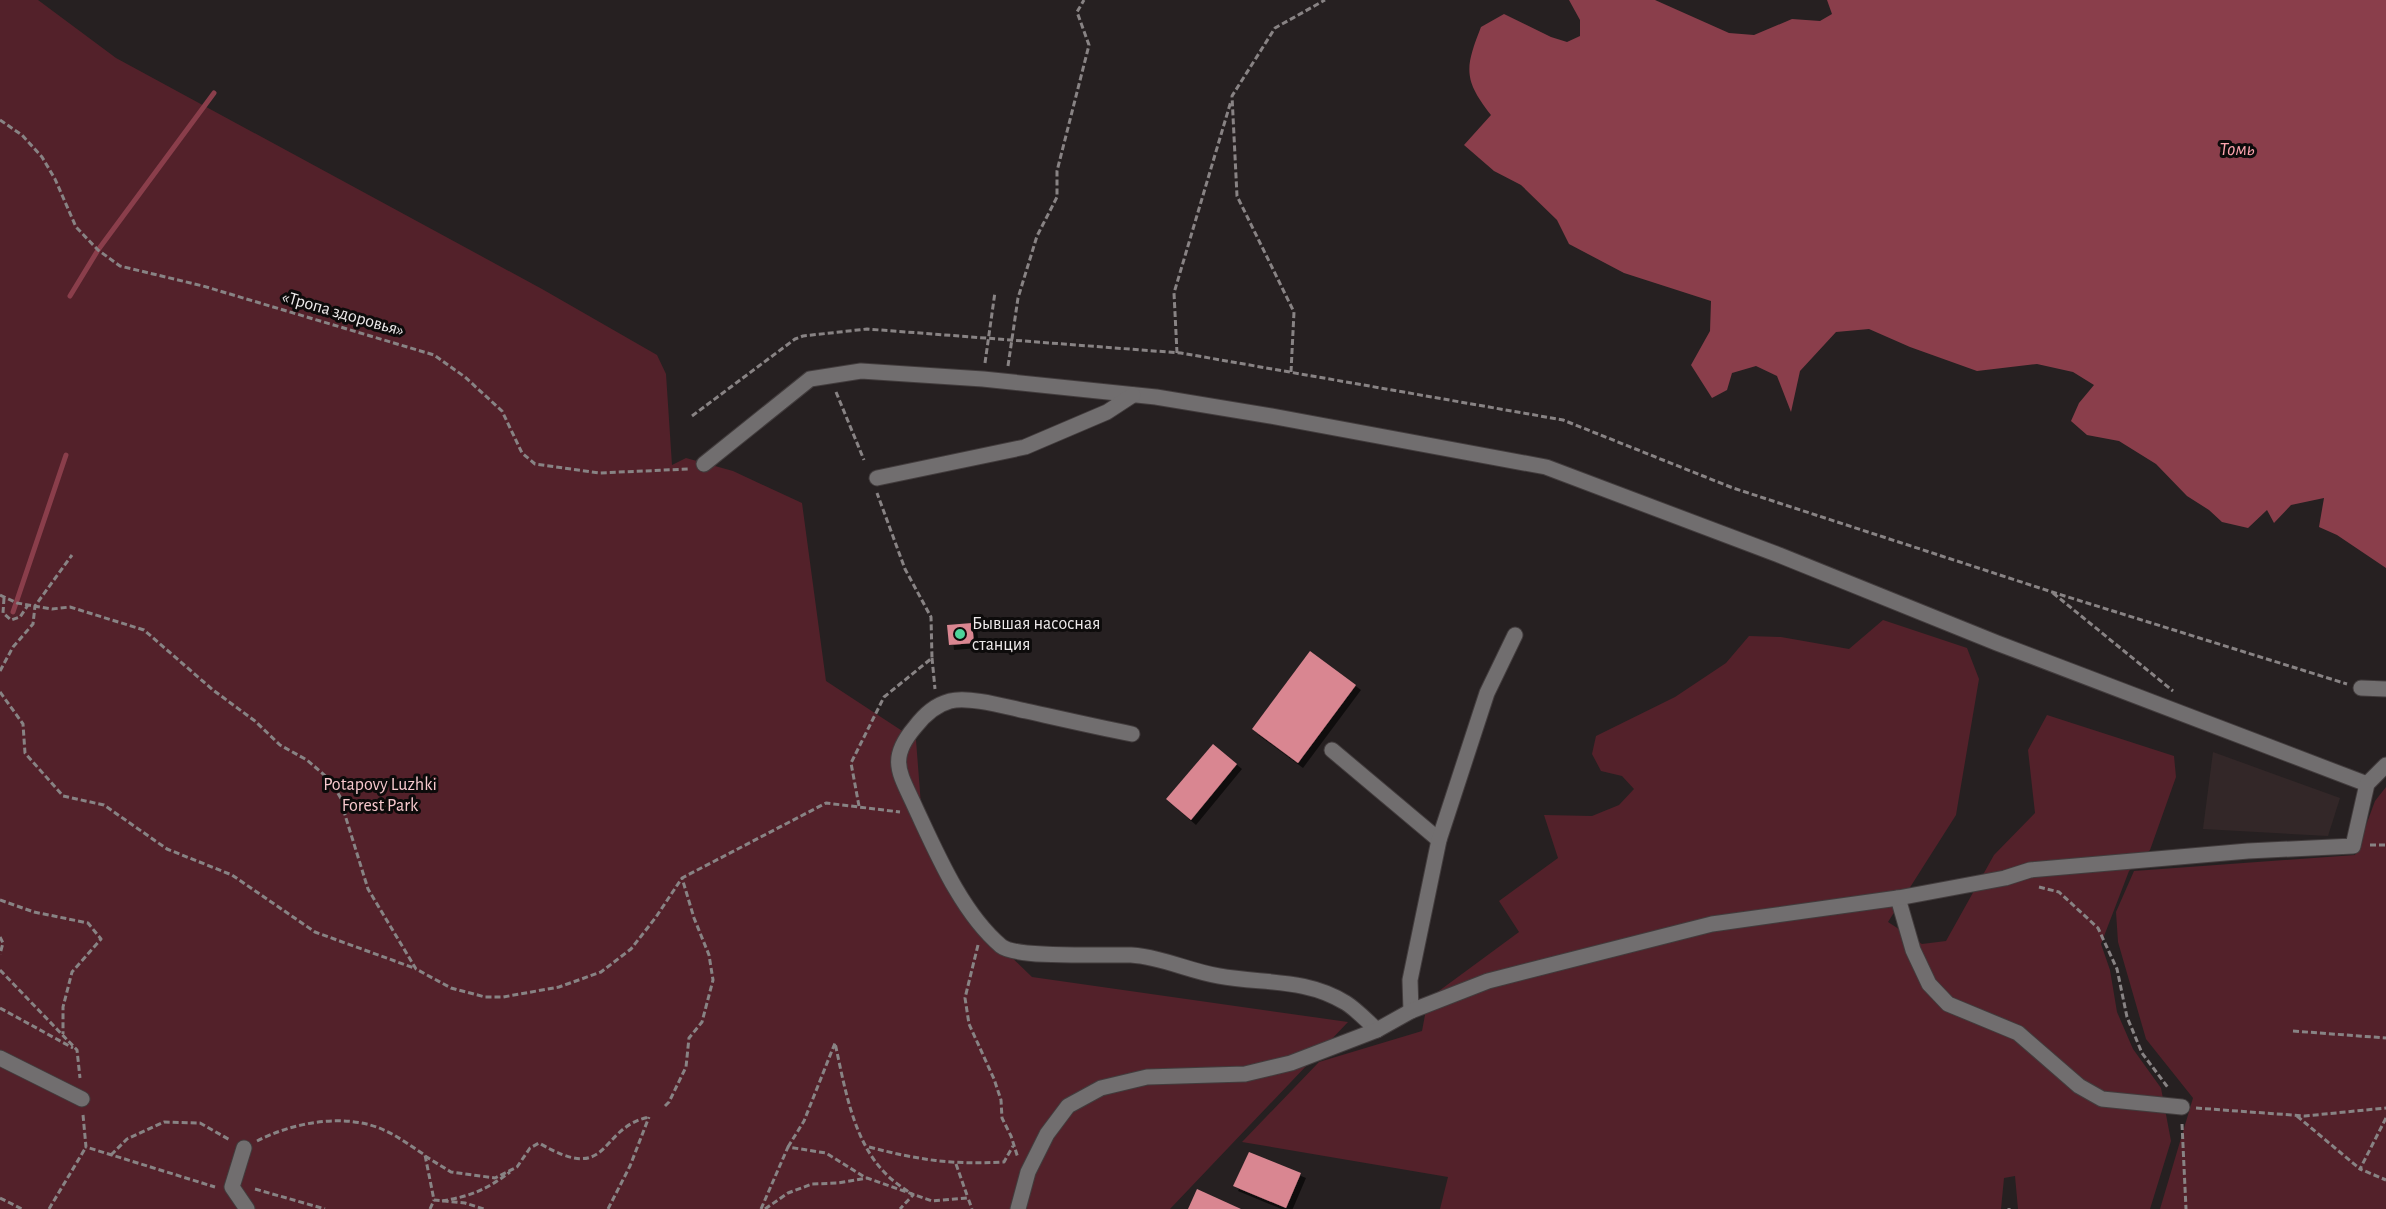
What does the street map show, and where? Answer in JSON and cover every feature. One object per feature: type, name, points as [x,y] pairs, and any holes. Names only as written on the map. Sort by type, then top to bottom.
[{"type":"street","points":[[704,464],[810,379],[861,371],[1133,395],[1271,416],[1546,467],[1779,555],[2052,664],[2367,784]]},
{"type":"street","points":[[875,481],[1025,447],[1107,412],[1133,395]]},
{"type":"street","points":[[1411,1011],[1410,980],[1439,840],[1487,693],[1515,635]]},
{"type":"street","points":[[2361,688],[2386,689]]},
{"type":"street","points":[[1132,734],[988,703],[953,700],[936,706],[924,715],[905,738],[898,754],[901,775],[939,858],[960,897],[986,930],[1003,948],[1046,955],[1134,956],[1165,961],[1219,976],[1310,986],[1347,1003],[1377,1030]]},
{"type":"street","points":[[1332,750],[1439,840]]},
{"type":"street","points":[[1018,1209],[1028,1172],[1047,1134],[1068,1106],[1101,1088],[1147,1077],[1245,1074],[1292,1063],[1377,1030],[1411,1011],[1488,981],[1712,924],[1898,898],[2062,866],[2248,851],[2353,846],[2367,784],[2386,765]]},
{"type":"street","points":[[1898,898],[1913,950],[1929,984],[1948,1004],[2018,1033],[2079,1086],[2102,1099],[2182,1107]]},
{"type":"street","points":[[0,1058],[82,1099]]},
{"type":"street","points":[[244,1148],[232,1187],[247,1209]]},
{"type":"path","points":[[1006,383],[1018,298],[1037,236],[1057,197],[1057,171],[1089,45],[1077,12],[1084,0]]},
{"type":"path","points":[[1177,353],[1174,293],[1232,96],[1275,28],[1325,0]]},
{"type":"path","points":[[1232,96],[1237,196],[1294,312],[1291,372]]},
{"type":"path","name":"«Тропа здоровья»","points":[[0,120],[21,135],[42,157],[55,179],[76,227],[98,250],[120,266],[203,286],[434,355],[465,377],[502,411],[522,453],[535,465],[599,472],[689,469],[704,464]]},
{"type":"path","points":[[983,380],[996,292]]},
{"type":"path","points":[[830,376],[864,460]]},
{"type":"path","points":[[875,481],[905,568],[931,617],[936,706]]},
{"type":"path","points":[[0,671],[14,646],[33,624],[35,606],[72,555]]},
{"type":"path","points":[[2052,592],[2180,697]]},
{"type":"path","points":[[0,594],[4,598],[28,605],[52,609],[69,607],[144,630],[213,690],[255,721],[280,745],[307,760],[330,780],[345,805],[345,815],[368,889],[416,969]]},
{"type":"path","points":[[4,598],[3,613],[11,620],[20,617],[28,605]]},
{"type":"path","points":[[859,806],[851,763],[884,697],[932,658]]},
{"type":"path","points":[[0,692],[23,724],[25,753],[63,796],[104,805],[167,849],[232,875],[315,932],[416,969],[451,988],[485,997],[503,997],[559,987],[601,972],[631,949],[682,878],[826,803],[919,815]]},
{"type":"path","points":[[665,1106],[686,1067],[689,1038],[702,1022],[713,980],[709,955],[694,918],[682,878]]},
{"type":"path","points":[[2038,886],[2059,892],[2098,928],[2117,969],[2127,1017],[2142,1053],[2182,1107],[2186,1209]]},
{"type":"path","points":[[0,900],[34,912],[88,923],[101,939],[72,972],[63,1007],[63,1036]]},
{"type":"path","points":[[986,930],[980,936],[965,998],[969,1024],[994,1078],[1001,1100],[1002,1118],[1017,1156],[1028,1172]]},
{"type":"path","points":[[0,937],[3,944],[0,954]]},
{"type":"path","points":[[0,970],[77,1050],[87,1147],[49,1209]]},
{"type":"path","points":[[0,1008],[77,1050]]},
{"type":"path","points":[[2294,1031],[2386,1038]]},
{"type":"path","points":[[763,1209],[788,1146],[804,1121],[835,1043],[849,1106],[867,1146],[887,1175],[913,1195]]},
{"type":"path","points":[[2182,1107],[2296,1115],[2386,1108]]},
{"type":"path","points":[[2296,1115],[2360,1169],[2386,1180]]},
{"type":"path","points":[[430,1209],[436,1201],[467,1196],[487,1189],[517,1167],[530,1148],[539,1143],[555,1152],[582,1160],[602,1152],[636,1120],[649,1117],[630,1166],[608,1209]]},
{"type":"path","points":[[2360,1169],[2386,1118]]},
{"type":"path","points":[[111,1155],[127,1139],[164,1122],[200,1123],[244,1148],[310,1122],[358,1122],[386,1131],[451,1173],[495,1178],[517,1167]]},
{"type":"path","points":[[867,1146],[914,1158],[956,1164],[1004,1162],[1014,1145]]},
{"type":"path","points":[[788,1146],[826,1153],[867,1178],[933,1201],[968,1198]]},
{"type":"path","points":[[87,1147],[214,1187],[248,1187],[325,1209]]},
{"type":"path","points":[[425,1155],[436,1201]]},
{"type":"path","points":[[956,1164],[972,1209]]},
{"type":"path","points":[[763,1209],[788,1193],[812,1184],[867,1178]]},
{"type":"path","points":[[900,1209],[913,1195]]},
{"type":"path","points":[[0,1198],[22,1209]]},
{"type":"path","points":[[436,1201],[465,1203],[484,1209]]},
{"type":"shaded area","points":[[2213,752],[2340,798],[2328,836],[2203,829]]},
{"type":"green space","name":"Potapovy Luzhki Forest Park","points":[[0,0],[38,0],[116,58],[542,289],[657,355],[666,374],[672,465],[686,458],[733,471],[802,503],[826,681],[916,740],[924,844],[965,912],[1032,977],[1348,1022],[1170,1209],[0,1209]]},
{"type":"green space","points":[[1883,620],[1967,648],[1979,679],[1956,815],[1888,922],[1922,944],[1946,941],[1994,855],[2035,813],[2028,750],[2047,715],[2174,756],[2176,777],[2150,850],[2129,871],[2101,944],[2110,970],[2117,1012],[2133,1049],[2161,1088],[2171,1141],[2150,1209],[2018,1209],[2015,1176],[2004,1178],[2001,1209],[1440,1209],[1448,1177],[1242,1142],[1319,1062],[1422,1031],[1428,999],[1519,932],[1499,901],[1558,858],[1544,815],[1592,816],[1619,805],[1634,789],[1622,776],[1601,771],[1592,754],[1596,736],[1675,697],[1726,663],[1749,636],[1781,637],[1849,649]]},
{"type":"green space","points":[[2386,787],[2386,1209],[2160,1209],[2193,1098],[2146,1039],[2118,942],[2116,912],[2134,871],[2355,855],[2375,801]]},
{"type":"water","name":"Томь","points":[[1569,0],[1655,0],[1729,33],[1754,35],[1792,19],[1820,21],[1832,14],[1827,0],[2386,0],[2386,568],[2337,535],[2319,527],[2324,498],[2291,505],[2274,523],[2267,510],[2248,528],[2222,522],[2209,510],[2187,496],[2156,464],[2119,441],[2087,435],[2071,421],[2079,403],[2094,385],[2073,372],[2037,364],[1977,371],[1910,347],[1869,329],[1836,332],[1800,371],[1791,412],[1777,376],[1756,366],[1732,373],[1727,390],[1712,398],[1691,365],[1710,331],[1711,301],[1624,273],[1569,244],[1557,220],[1521,185],[1494,171],[1464,145],[1491,115],[1471,82],[1470,63],[1481,27],[1504,14],[1551,37],[1567,42],[1580,36],[1580,20]]},
{"type":"building","name":"Бывшая насосная станция","points":[[972,623],[974,643],[949,645],[947,625]]},
{"type":"building","points":[[1310,651],[1356,685],[1298,763],[1252,729]]},
{"type":"building","points":[[1213,744],[1237,764],[1191,820],[1166,799]]},
{"type":"building","points":[[1249,1152],[1301,1173],[1286,1208],[1233,1186]]},
{"type":"building","points":[[1197,1189],[1241,1209],[1188,1209]]},
{"type":"waterway","points":[[70,296],[98,250],[214,93]]},
{"type":"waterway","points":[[13,612],[66,455]]},
{"type":"place","name":"Бывшая насосная станция","points":[[960,634]]}]
